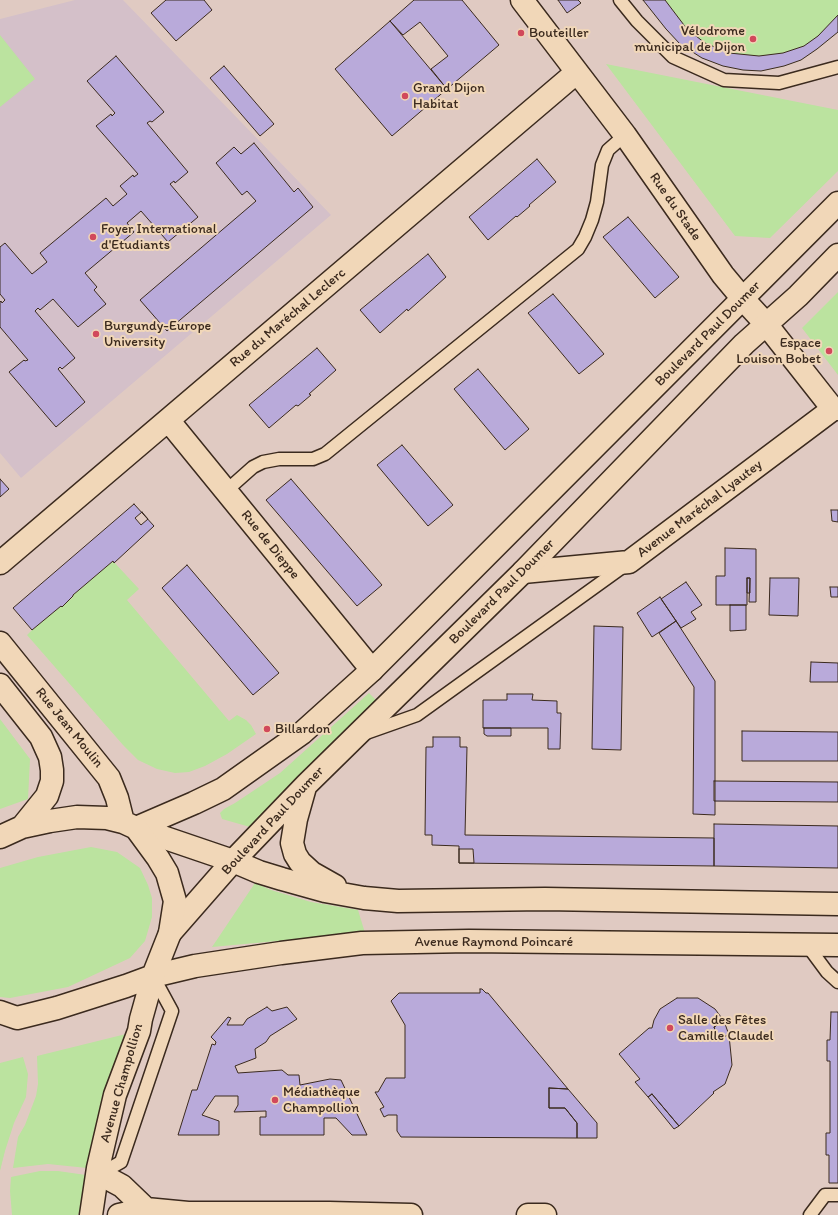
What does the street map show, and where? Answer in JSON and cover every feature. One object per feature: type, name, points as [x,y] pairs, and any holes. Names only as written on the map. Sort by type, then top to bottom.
[{"type":"main road","name":"Rue du Stade","points":[[522,0],[625,136],[723,275],[766,324],[836,409]]},
{"type":"main road","name":"Rue du Maréchal Leclerc","points":[[0,563],[577,72]]},
{"type":"main road","name":"Boulevard Paul Doumer","points":[[130,825],[194,803],[223,789],[302,733],[372,670],[838,203]]},
{"type":"main road","name":"Boulevard Paul Doumer","points":[[170,933],[234,861],[306,784],[523,572],[739,349],[798,296],[838,255]]},
{"type":"main road","name":"Avenue Maréchal Lyautey","points":[[523,572],[629,562],[836,409]]},
{"type":"main road","name":"Rue de Dieppe","points":[[168,420],[372,670]]},
{"type":"main road","name":"Rue Jean Moulin","points":[[0,643],[109,778],[130,825]]},
{"type":"main road","name":"Rue Jean Moulin","points":[[0,685],[41,738],[50,757],[52,781],[47,796],[22,827]]},
{"type":"main road","points":[[306,784],[296,819],[292,843],[295,854],[300,862],[312,873],[364,898]]},
{"type":"main road","points":[[0,837],[22,827],[50,820],[107,818],[282,879],[325,891],[364,898],[398,901],[545,899],[838,904]]},
{"type":"main road","points":[[130,825],[158,858],[167,873],[175,901],[170,933]]},
{"type":"main road","name":"Avenue Champollion","points":[[91,1215],[98,1174],[115,1096],[139,1031],[141,1018],[154,976],[170,933]]},
{"type":"main road","name":"Avenue Raymond Poincaré","points":[[6,1017],[57,1008],[154,976],[195,966],[281,952],[362,943],[469,941],[838,945]]},
{"type":"main road","points":[[98,1174],[122,1186],[146,1209]]},
{"type":"main road","points":[[119,1215],[146,1209],[188,1213],[329,1213],[411,1215]]},
{"type":"main road","points":[[528,1215],[545,1215]]},
{"type":"lane","points":[[620,0],[637,21],[673,57],[724,80],[779,83],[838,67]]},
{"type":"lane","points":[[226,491],[253,467],[263,462],[279,459],[313,459],[325,454],[578,249],[592,220],[597,202],[602,165],[608,150],[625,136]]},
{"type":"lane","points":[[353,737],[417,715],[629,562]]},
{"type":"lane","points":[[808,945],[827,972],[838,982]]},
{"type":"lane","points":[[810,1215],[825,1195],[838,1195]]},
{"type":"shaded area","name":"Burgundy-Europe University","points":[[75,0],[123,0],[331,215],[21,478],[0,453],[0,19]]},
{"type":"green space","name":"Vélodrome municipal de Dijon","points":[[643,0],[838,0],[838,32],[801,60],[784,66],[761,71],[743,70],[723,66],[702,58],[680,44]]},
{"type":"green space","points":[[0,35],[35,79],[0,107]]},
{"type":"green space","points":[[606,64],[838,110],[838,171],[770,238],[735,236]]},
{"type":"green space","name":"Espace Louison Bobet","points":[[838,292],[838,375],[802,328]]},
{"type":"green space","points":[[113,561],[139,589],[127,600],[229,721],[237,715],[251,725],[256,734],[227,754],[205,766],[189,772],[175,773],[157,769],[138,760],[123,745],[27,635],[61,606],[62,607],[73,597],[73,595]]},
{"type":"green space","points":[[369,693],[376,700],[250,827],[222,819],[220,813],[224,809],[280,773]]},
{"type":"green space","points":[[0,719],[30,759],[28,799],[0,809]]},
{"type":"green space","points":[[91,847],[117,852],[140,868],[152,898],[152,917],[145,941],[130,958],[68,987],[10,998],[0,997],[0,868],[38,857]]},
{"type":"green space","points":[[255,883],[271,890],[311,902],[358,910],[365,933],[212,947]]},
{"type":"green space","points":[[126,1034],[96,1127],[87,1168],[48,1164],[13,1168],[18,1137],[25,1125],[36,1096],[38,1084],[37,1056]]},
{"type":"green space","points":[[23,1057],[28,1074],[26,1097],[14,1123],[0,1171],[0,1063]]},
{"type":"green space","points":[[40,1171],[58,1171],[86,1175],[83,1205],[78,1215],[12,1215],[10,1191],[11,1177]]},
{"type":"building","points":[[166,0],[204,0],[212,10],[176,41],[151,13]]},
{"type":"building","points":[[414,0],[462,0],[499,45],[447,89],[431,69],[448,56],[420,22],[403,35],[390,21]]},
{"type":"building","points":[[558,0],[578,0],[581,3],[567,13]]},
{"type":"building","points":[[643,0],[665,0],[687,29],[705,43],[729,53],[759,56],[783,53],[804,46],[818,36],[838,15],[838,32],[801,60],[784,66],[761,71],[743,70],[723,66],[702,58],[680,44]]},
{"type":"building","points":[[390,21],[447,89],[392,136],[335,69]]},
{"type":"building","name":"Foyer International d'Etudiants","points":[[116,56],[164,112],[152,122],[150,121],[147,123],[188,172],[175,183],[174,181],[170,184],[198,217],[168,242],[141,211],[127,223],[134,232],[85,273],[97,287],[94,290],[106,304],[78,327],[53,299],[40,310],[38,308],[35,311],[75,358],[62,369],[60,367],[58,369],[85,402],[56,427],[9,372],[24,360],[28,360],[0,327],[0,302],[1,301],[2,303],[5,300],[0,294],[0,247],[5,243],[32,274],[47,262],[40,253],[106,198],[113,206],[127,194],[120,186],[133,175],[134,177],[138,174],[96,126],[111,114],[112,116],[115,113],[87,81]]},
{"type":"building","points":[[224,66],[274,124],[260,136],[210,78]]},
{"type":"building","points":[[254,143],[294,192],[298,188],[313,207],[167,331],[140,300],[256,201],[247,191],[242,195],[216,163],[234,147],[241,154]]},
{"type":"building","points":[[537,159],[556,182],[529,205],[530,206],[488,240],[469,217]]},
{"type":"building","points":[[628,217],[679,277],[655,298],[603,237]]},
{"type":"building","points":[[428,254],[446,277],[408,311],[407,309],[380,333],[360,310]]},
{"type":"building","points":[[553,294],[604,354],[579,374],[528,313]]},
{"type":"building","points":[[317,348],[336,370],[309,394],[311,395],[298,406],[296,405],[269,428],[249,405]]},
{"type":"building","points":[[478,369],[529,429],[505,450],[454,389]]},
{"type":"building","points":[[402,445],[453,505],[428,526],[377,465]]},
{"type":"building","points":[[0,479],[9,489],[0,497]]},
{"type":"building","points":[[291,479],[382,585],[357,606],[266,500]]},
{"type":"building","points":[[134,504],[154,526],[114,563],[113,561],[73,595],[62,607],[61,606],[32,630],[13,608]]},
{"type":"building","points":[[831,510],[838,510],[838,522],[832,521]]},
{"type":"building","points":[[142,512],[148,519],[141,525],[135,518]]},
{"type":"building","points":[[725,548],[756,549],[756,602],[749,602],[750,578],[747,578],[747,605],[716,605],[716,576],[725,576]]},
{"type":"building","points":[[187,565],[279,673],[253,695],[162,588]]},
{"type":"building","points":[[747,578],[750,578],[750,593],[747,593]]},
{"type":"building","points":[[770,578],[799,578],[798,616],[769,615]]},
{"type":"building","points":[[686,582],[702,605],[691,612],[696,619],[681,628],[661,599]]},
{"type":"building","points":[[830,587],[838,587],[838,597],[831,597]]},
{"type":"building","points":[[660,597],[676,621],[652,637],[637,613]]},
{"type":"building","points":[[730,605],[746,605],[746,630],[730,631]]},
{"type":"building","points":[[676,621],[715,681],[715,815],[693,814],[694,687],[659,633]]},
{"type":"building","points":[[594,626],[623,627],[621,750],[592,749]]},
{"type":"building","points":[[811,662],[838,663],[838,682],[810,682]]},
{"type":"building","points":[[507,694],[533,694],[532,700],[557,701],[557,713],[561,713],[560,749],[548,749],[548,728],[483,728],[483,700],[507,700]]},
{"type":"building","points":[[484,728],[511,728],[511,736],[487,736],[484,734]]},
{"type":"building","points":[[742,731],[838,732],[838,761],[742,761]]},
{"type":"building","points":[[433,737],[460,737],[460,747],[467,747],[465,835],[714,838],[714,866],[459,863],[459,846],[432,845],[432,835],[425,835],[426,747],[433,747]]},
{"type":"building","points":[[714,781],[838,782],[838,802],[714,801]]},
{"type":"building","points":[[714,824],[838,826],[838,868],[714,866]]},
{"type":"building","points":[[459,849],[473,849],[474,863],[459,863]]},
{"type":"building","points":[[480,989],[488,993],[568,1089],[549,1088],[549,1108],[565,1108],[577,1123],[577,1138],[401,1137],[397,1131],[397,1115],[388,1115],[384,1117],[380,1109],[384,1107],[375,1092],[378,1092],[386,1078],[405,1078],[405,1025],[391,1001],[399,993],[480,993]]},
{"type":"building","points":[[677,998],[698,998],[715,1009],[724,1021],[714,1027],[718,1038],[729,1035],[732,1065],[725,1084],[713,1092],[714,1093],[679,1126],[652,1094],[648,1097],[635,1082],[640,1079],[619,1054],[649,1028],[652,1028],[654,1020],[660,1009]]},
{"type":"building","points":[[267,1007],[272,1011],[287,1007],[297,1019],[270,1036],[266,1042],[255,1049],[256,1058],[235,1066],[238,1073],[282,1070],[288,1075],[299,1075],[300,1085],[330,1079],[341,1080],[367,1135],[352,1135],[336,1118],[324,1118],[324,1135],[260,1135],[260,1117],[266,1117],[266,1111],[234,1112],[238,1105],[238,1096],[215,1096],[202,1115],[219,1121],[219,1135],[178,1135],[192,1090],[197,1090],[212,1044],[215,1045],[216,1042],[211,1037],[228,1017],[231,1018],[227,1025],[243,1025],[247,1019]]},
{"type":"building","points":[[831,1012],[838,1012],[838,1183],[829,1183],[829,1155],[826,1155],[826,1133],[830,1133],[830,1061],[827,1061],[827,1040],[830,1040]]},
{"type":"building","points":[[724,1021],[729,1035],[718,1038],[714,1027]]},
{"type":"building","points":[[549,1088],[568,1089],[597,1123],[597,1138],[577,1138],[577,1123],[565,1108],[549,1108]]},
{"type":"building","points":[[652,1094],[679,1126],[674,1129],[648,1097]]},
{"type":"place","name":"Bouteiller","points":[[521,33]]},
{"type":"place","name":"Vélodrome municipal de Dijon","points":[[753,39]]},
{"type":"place","name":"Grand Dijon Habitat","points":[[405,96]]},
{"type":"place","name":"Foyer International d'Etudiants","points":[[93,237]]},
{"type":"place","name":"Burgundy-Europe University","points":[[96,334]]},
{"type":"place","name":"Espace Louison Bobet","points":[[829,351]]},
{"type":"place","name":"Billardon","points":[[267,729]]},
{"type":"place","name":"Salle des Fêtes Camille Claudel","points":[[670,1028]]},
{"type":"place","name":"Médiathèque Champollion","points":[[275,1100]]}]
